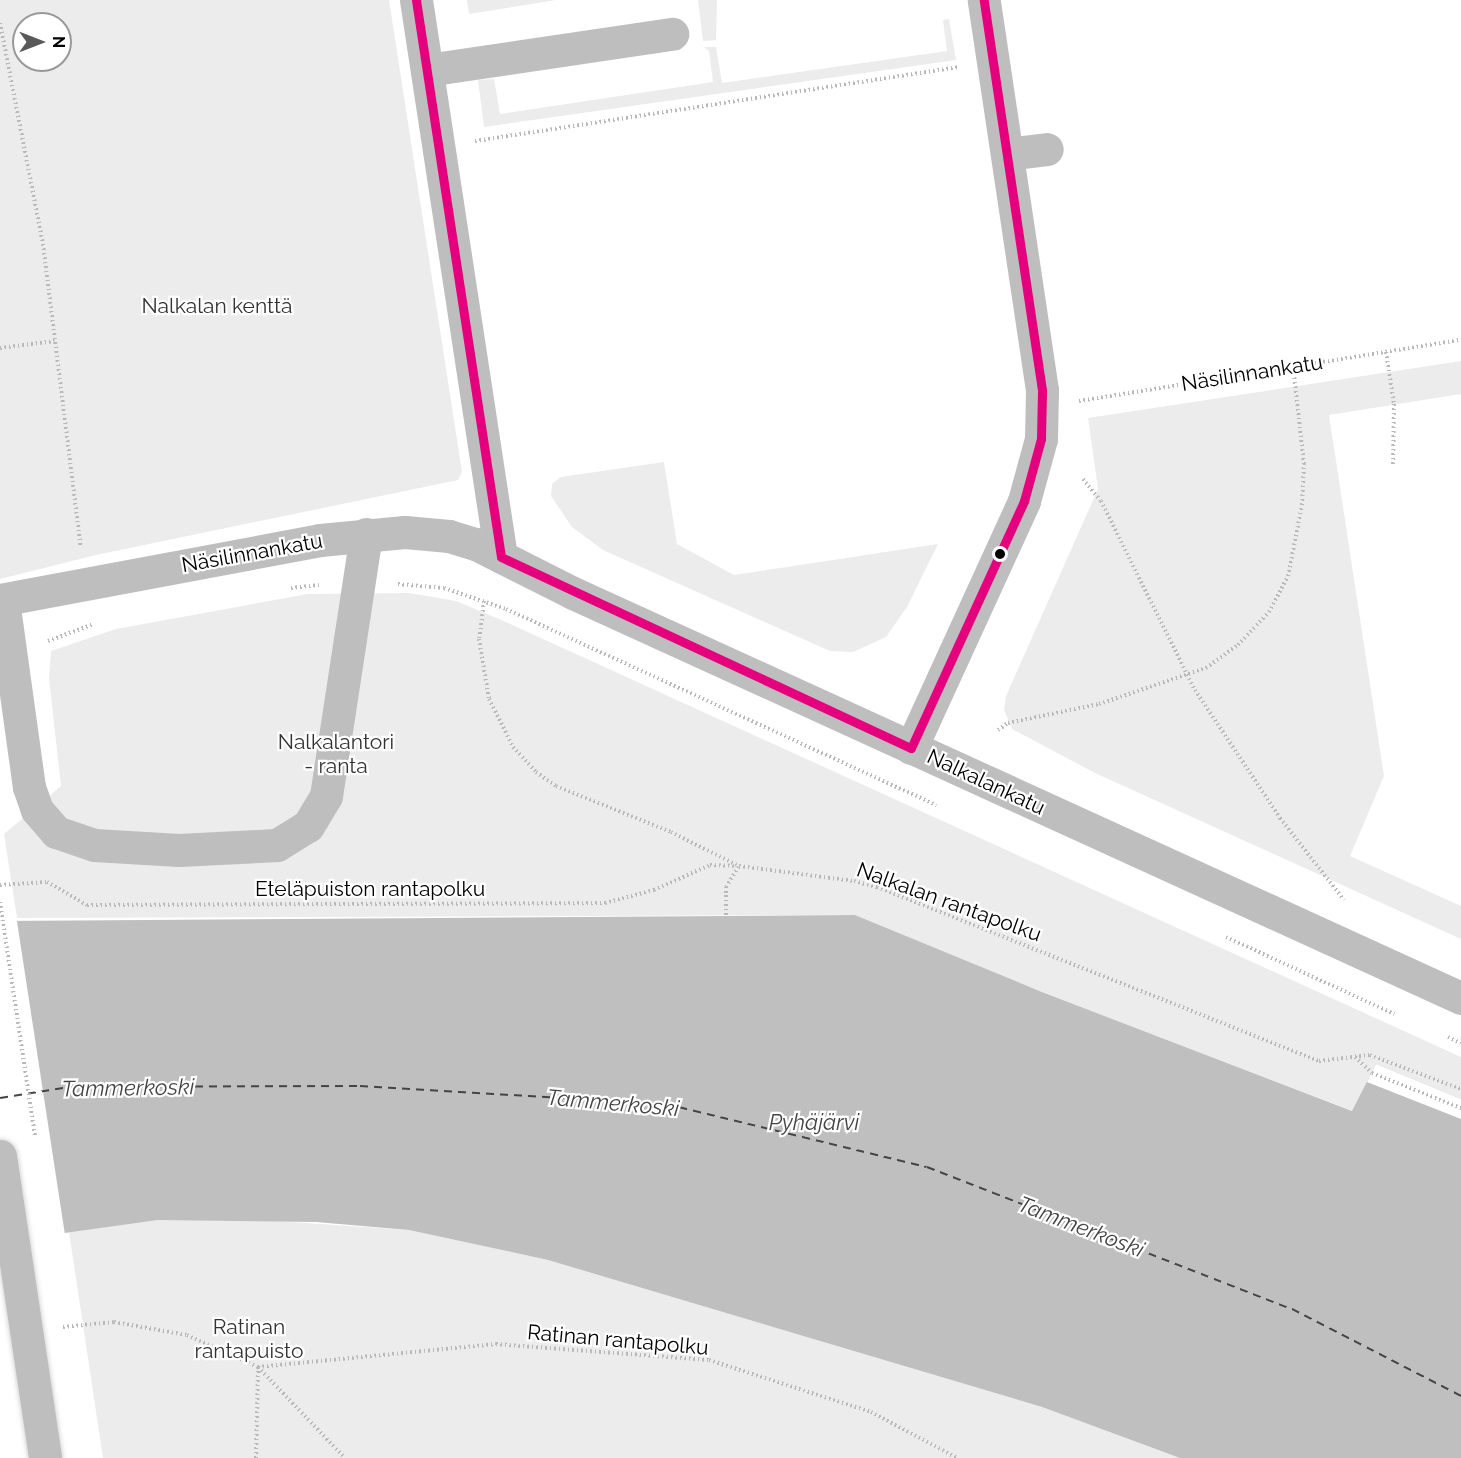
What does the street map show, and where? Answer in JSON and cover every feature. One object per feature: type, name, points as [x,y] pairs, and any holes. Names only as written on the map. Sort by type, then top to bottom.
[{"type":"street","points":[[416,0],[501,557]]},
{"type":"street","points":[[911,748],[1024,501],[1037,460],[1043,409],[984,0]]},
{"type":"street","points":[[427,70],[672,34]]},
{"type":"street","points":[[1007,154],[1047,149]]},
{"type":"street","name":"Näsilinnankatu","points":[[2,600],[298,543],[366,534],[405,531],[449,536],[501,557]]},
{"type":"street","points":[[2,600],[12,651],[11,739],[37,810],[56,832],[94,845],[179,850],[277,845],[292,839],[308,826],[326,796],[366,534]]},
{"type":"street","name":"Nalkalankatu","points":[[501,557],[911,748],[1461,998]]},
{"type":"street","points":[[0,1156],[45,1458]]},
{"type":"path","points":[[0,23],[32,179],[87,585],[95,624]]},
{"type":"path","points":[[474,142],[963,66]]},
{"type":"path","name":"Näsilinnankatu","points":[[1043,409],[1461,340]]},
{"type":"path","points":[[0,348],[55,341]]},
{"type":"path","points":[[1386,351],[1394,404],[1393,467]]},
{"type":"path","points":[[998,730],[1008,723],[1099,704],[1187,676],[1238,645],[1269,612],[1288,576],[1304,483],[1293,366]]},
{"type":"path","points":[[1083,479],[1101,501],[1187,676],[1280,818],[1344,900]]},
{"type":"path","points":[[279,589],[360,584],[444,588],[484,601],[945,809]]},
{"type":"path","name":"Nalkalan rantapolku","points":[[484,601],[479,639],[489,699],[513,747],[536,772],[578,797],[671,832],[739,866],[855,881],[877,887],[1319,1061],[1378,1057],[1461,1089]]},
{"type":"path","points":[[12,651],[106,622]]},
{"type":"path","name":"Eteläpuiston rantapolku","points":[[0,885],[47,882],[87,905],[605,903],[654,890],[710,865],[739,866]]},
{"type":"path","points":[[726,915],[726,887],[739,866]]},
{"type":"path","points":[[1222,935],[1396,1014]]},
{"type":"path","points":[[1439,1033],[1461,1043]]},
{"type":"path","points":[[1354,1057],[1372,1073],[1461,1108]]},
{"type":"path","points":[[57,1328],[114,1322],[188,1335],[258,1367],[345,1458]]},
{"type":"path","name":"Ratinan rantapolku","points":[[258,1367],[496,1344],[709,1360],[871,1412],[957,1458]]},
{"type":"path","points":[[255,1458],[258,1367]]},
{"type":"green space","name":"Nalkalan kenttä","points":[[0,0],[389,0],[462,472],[458,480],[96,555],[0,579]]},
{"type":"green space","points":[[467,0],[556,0],[469,14]]},
{"type":"green space","points":[[698,0],[717,0],[716,40],[703,41]]},
{"type":"green space","points":[[949,19],[956,60],[484,127],[478,80],[494,79],[500,114],[713,82],[709,51],[704,47],[716,47],[722,83],[947,51],[943,20]]},
{"type":"green space","points":[[1461,361],[1461,394],[1329,415],[1384,776],[1350,856],[1461,906],[1461,939],[1095,773],[1012,729],[1004,710],[1006,696],[1098,489],[1088,418]]},
{"type":"green space","points":[[664,462],[677,544],[734,575],[938,544],[907,607],[886,637],[853,652],[830,651],[603,550],[572,527],[551,496],[552,484],[561,477]]},
{"type":"green space","name":"Nalkalantori - ranta","points":[[409,593],[456,601],[499,619],[1461,1057],[1461,1119],[1364,1088],[1353,1111],[1042,992],[855,915],[17,918],[4,834],[61,786],[49,678],[51,651],[116,629],[308,594]]},
{"type":"green space","name":"Ratinan rantapuisto","points":[[246,1219],[409,1230],[548,1260],[1042,1407],[1180,1458],[103,1458],[69,1232],[158,1220]]},
{"type":"water","name":"Pyhäjärvi","points":[[855,915],[1042,992],[1352,1111],[1376,1064],[1461,1099],[1461,1458],[1180,1458],[1042,1407],[548,1260],[409,1230],[316,1222],[158,1220],[0,1242],[0,921]]},
{"type":"pier","points":[[16,915],[65,1235],[0,1245],[0,918]]},
{"type":"pier","points":[[1376,1064],[1461,1099],[1461,1119],[1367,1082]]},
{"type":"ferry route","points":[[0,1098],[69,1087],[360,1086],[666,1104],[927,1167],[1292,1309],[1461,1396]]},
{"type":"transit line","points":[[416,0],[501,557],[911,748],[1024,501],[1041,439],[1042,390],[984,0]]},
{"type":"water label","name":"Tammerkoski","points":[[128,1088]]},
{"type":"water label","name":"Tammerkoski","points":[[613,1103]]},
{"type":"water label","name":"Tammerkoski","points":[[1081,1227]]}]
